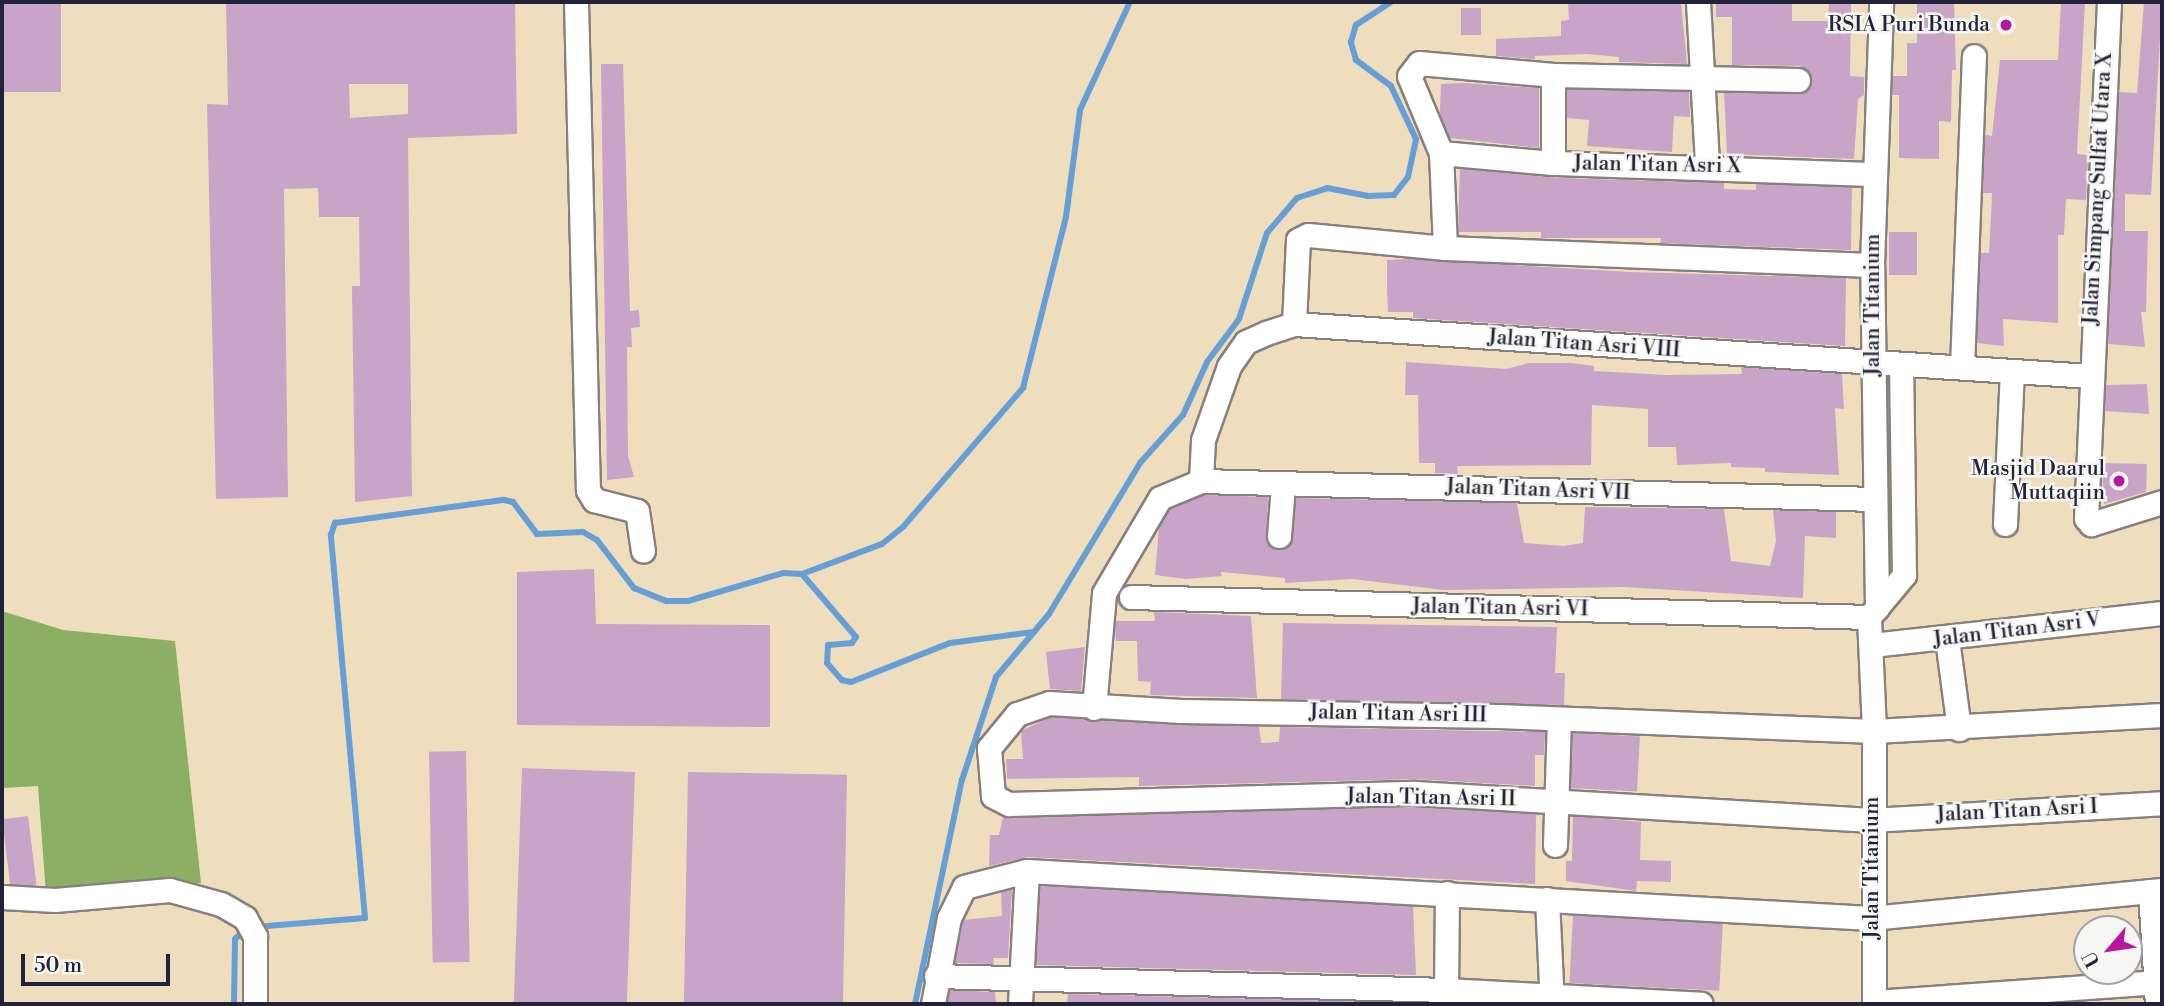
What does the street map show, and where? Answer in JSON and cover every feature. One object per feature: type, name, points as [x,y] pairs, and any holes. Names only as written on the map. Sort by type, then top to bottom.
[{"type":"street","points":[[576,2],[588,490],[594,500],[637,512],[643,551]]},
{"type":"street","points":[[1698,2],[1705,78],[1707,165]]},
{"type":"street","name":"Jalan Titanium","points":[[1874,1003],[1871,918],[1874,730],[1872,265],[1881,2]]},
{"type":"street","name":"Jalan Simpang Sulfat Utara X","points":[[2109,2],[2089,376],[2088,522],[2162,502]]},
{"type":"street","points":[[1962,367],[1974,55]]},
{"type":"street","points":[[1445,248],[1441,153],[1409,76],[1412,68],[1419,63],[1553,75],[1798,80]]},
{"type":"street","points":[[1553,75],[1553,163]]},
{"type":"street","name":"Jalan Titan Asri X","points":[[1441,153],[1553,163],[1707,165],[1874,174]]},
{"type":"street","points":[[1094,708],[1104,593],[1160,498],[1201,481],[1203,440],[1230,366],[1246,342],[1294,324],[1302,236],[1445,248],[1872,265]]},
{"type":"street","name":"Jalan Titan Asri VIII","points":[[1294,324],[1873,364],[2089,376]]},
{"type":"street","name":"Jalan Titanium","points":[[1873,612],[1903,575],[1901,365]]},
{"type":"street","points":[[2005,524],[2012,371]]},
{"type":"street","name":"Jalan Titan Asri VII","points":[[1201,481],[1874,499]]},
{"type":"street","points":[[1279,536],[1283,485]]},
{"type":"street","name":"Jalan Titan Asri VI","points":[[1131,597],[1873,612]]},
{"type":"street","name":"Jalan Titan Asri V","points":[[1872,645],[1947,639],[1973,632],[2162,613]]},
{"type":"street","points":[[1947,639],[1959,729]]},
{"type":"street","name":"Jalan Titan Asri III","points":[[993,796],[989,748],[1017,713],[1049,703],[1094,708],[1874,730],[1959,729],[2162,715]]},
{"type":"street","points":[[1555,845],[1559,720]]},
{"type":"street","name":"Jalan Titan Asri II","points":[[993,796],[1009,804],[1415,793],[1871,820]]},
{"type":"street","name":"Jalan Titan Asri I","points":[[1871,820],[2162,803]]},
{"type":"street","points":[[1020,1004],[1027,871]]},
{"type":"street","points":[[933,1004],[936,976],[949,918],[964,887],[1027,871],[1871,918],[2156,890],[2158,989],[1874,1003]]},
{"type":"street","points":[[2,897],[55,900],[170,890],[193,893],[250,927],[255,1004]]},
{"type":"street","points":[[1446,990],[1447,893]]},
{"type":"street","points":[[1547,898],[1551,1000]]},
{"type":"street","points":[[936,976],[1446,990],[1551,1000],[1701,1004]]},
{"type":"street","points":[[1023,977],[1040,1004]]},
{"type":"green space","points":[[2,611],[63,630],[175,641],[201,883],[46,894],[38,786],[2,788]]},
{"type":"building","points":[[2,2],[61,2],[61,92],[2,92]]},
{"type":"building","points":[[226,2],[515,2],[517,134],[408,138],[412,496],[355,502],[352,286],[360,286],[359,217],[319,217],[318,188],[284,189],[288,497],[216,499],[207,104],[228,105]],"holes":[[[349,84],[408,84],[408,114],[350,118]]]},
{"type":"building","points":[[1568,2],[1681,2],[1687,64],[1619,62],[1619,57],[1587,54],[1535,56],[1535,59],[1496,56],[1496,39],[1561,36],[1561,21],[1569,20]]},
{"type":"building","points":[[1716,2],[1792,2],[1792,21],[1828,21],[1829,2],[1851,3],[1850,76],[1864,77],[1864,95],[1858,99],[1854,159],[1727,154],[1724,92],[1798,94],[1810,88],[1812,80],[1799,66],[1732,65],[1732,17],[1716,17]]},
{"type":"building","points":[[1917,2],[1954,2],[1956,70],[1952,70],[1951,122],[1939,121],[1939,159],[1899,158],[1899,95],[1892,95],[1892,76],[1907,76],[1907,43],[1917,43]]},
{"type":"building","points":[[2061,2],[2085,2],[2077,154],[2088,155],[2086,200],[2066,199],[2064,235],[2058,235],[2058,323],[2003,319],[2004,346],[1977,343],[1980,253],[1989,253],[1992,193],[1983,193],[1985,135],[1992,136],[2000,60],[2058,60]]},
{"type":"building","points":[[2144,2],[2162,2],[2151,195],[2125,194],[2125,231],[2148,231],[2146,312],[2141,312],[2145,347],[2108,344],[2119,92],[2137,93]]},
{"type":"building","points":[[1461,8],[1481,8],[1481,35],[1461,35]]},
{"type":"building","points":[[601,64],[623,64],[630,311],[639,310],[640,327],[631,328],[632,347],[627,347],[628,456],[634,477],[607,480]]},
{"type":"building","points":[[1441,84],[1539,88],[1539,148],[1450,138],[1440,114]]},
{"type":"building","points":[[1567,89],[1689,92],[1690,117],[1674,116],[1672,152],[1587,146],[1589,120],[1567,118]]},
{"type":"building","points":[[1460,169],[1559,178],[1724,183],[1724,189],[1756,190],[1756,184],[1852,187],[1851,250],[1660,243],[1661,238],[1541,238],[1541,232],[1458,232]]},
{"type":"building","points":[[1889,232],[1917,232],[1917,275],[1889,275]]},
{"type":"building","points":[[1387,260],[1630,272],[1846,278],[1845,346],[1413,318],[1413,312],[1388,312]]},
{"type":"building","points":[[1406,362],[1506,369],[1529,363],[1571,363],[1594,366],[1594,371],[1667,375],[1742,374],[1741,367],[1842,374],[1844,409],[1835,408],[1839,475],[1765,472],[1765,468],[1731,467],[1731,463],[1677,465],[1676,447],[1648,447],[1648,409],[1592,405],[1591,465],[1457,466],[1458,474],[1435,473],[1435,463],[1419,463],[1418,395],[1405,395]]},
{"type":"building","points":[[2147,384],[2149,414],[2105,411],[2106,385]]},
{"type":"building","name":"Masjid Daarul Muttaqiin","points":[[2102,463],[2147,464],[2146,492],[2104,504]]},
{"type":"building","points":[[1204,495],[1268,497],[1266,541],[1279,550],[1293,538],[1296,498],[1517,503],[1524,543],[1563,546],[1583,543],[1585,507],[1724,509],[1731,561],[1770,566],[1776,541],[1773,510],[1836,512],[1836,538],[1805,536],[1803,598],[1624,587],[1444,590],[1352,579],[1285,583],[1285,578],[1221,572],[1222,576],[1186,579],[1155,575],[1159,527],[1170,509]]},
{"type":"building","points":[[594,569],[596,624],[770,625],[770,727],[517,725],[517,572]]},
{"type":"building","points":[[1154,612],[1251,616],[1257,698],[1150,695],[1151,682],[1138,681],[1137,641],[1116,641],[1115,630],[1116,621],[1155,621]]},
{"type":"building","points":[[1283,623],[1557,627],[1555,673],[1565,673],[1564,705],[1281,699]]},
{"type":"building","points":[[1085,647],[1081,691],[1050,689],[1046,652]]},
{"type":"building","points":[[1051,717],[1259,726],[1261,743],[1279,742],[1280,727],[1545,732],[1544,755],[1535,755],[1535,786],[1415,779],[1139,786],[1139,777],[1007,779],[1006,759],[1023,759],[1021,731]]},
{"type":"building","points":[[1573,733],[1640,737],[1637,791],[1570,788]]},
{"type":"building","points":[[466,751],[470,962],[433,963],[429,752]]},
{"type":"building","points":[[522,768],[635,772],[627,1004],[514,1004]]},
{"type":"building","points":[[688,772],[847,775],[843,1004],[684,1004]]},
{"type":"building","points":[[1415,807],[1536,814],[1535,884],[1028,857],[989,866],[990,835],[999,835],[1003,817]]},
{"type":"building","points":[[28,816],[36,884],[11,888],[2,819]]},
{"type":"building","points":[[1573,816],[1641,822],[1640,860],[1671,861],[1671,882],[1637,881],[1636,891],[1566,881],[1566,861],[1572,861]]},
{"type":"building","points":[[1040,886],[1413,906],[1416,975],[1036,965]]},
{"type":"building","points":[[1012,889],[1008,958],[993,958],[994,964],[955,963],[963,920],[1002,916],[1001,892]]},
{"type":"building","points":[[1573,915],[1723,923],[1719,991],[1569,983]]},
{"type":"building","points":[[950,990],[995,992],[996,1004],[947,1004]]},
{"type":"building","points":[[1068,994],[1416,1003],[1067,1004]]},
{"type":"waterway","points":[[802,574],[882,544],[903,527],[1023,388],[1066,217],[1080,110],[1130,2]]},
{"type":"waterway","points":[[915,1004],[962,780],[996,677],[1049,614],[1140,463],[1183,415],[1207,362],[1239,319],[1267,233],[1297,198],[1327,188],[1368,196],[1394,195],[1408,177],[1416,139],[1391,86],[1356,60],[1351,42],[1356,25],[1391,2]]},
{"type":"waterway","points":[[255,927],[365,918],[331,535],[335,523],[504,500],[513,502],[537,534],[583,532],[597,540],[634,588],[667,601],[688,601],[783,573],[802,574],[856,637],[852,643],[828,645],[827,663],[842,680],[851,682],[950,643],[1034,632]]},
{"type":"waterway","points":[[234,1004],[235,939],[245,930]]},
{"type":"place","name":"RSIA Puri Bunda","points":[[2006,25]]},
{"type":"place","name":"Masjid Daarul Muttaqiin","points":[[2119,481]]}]
